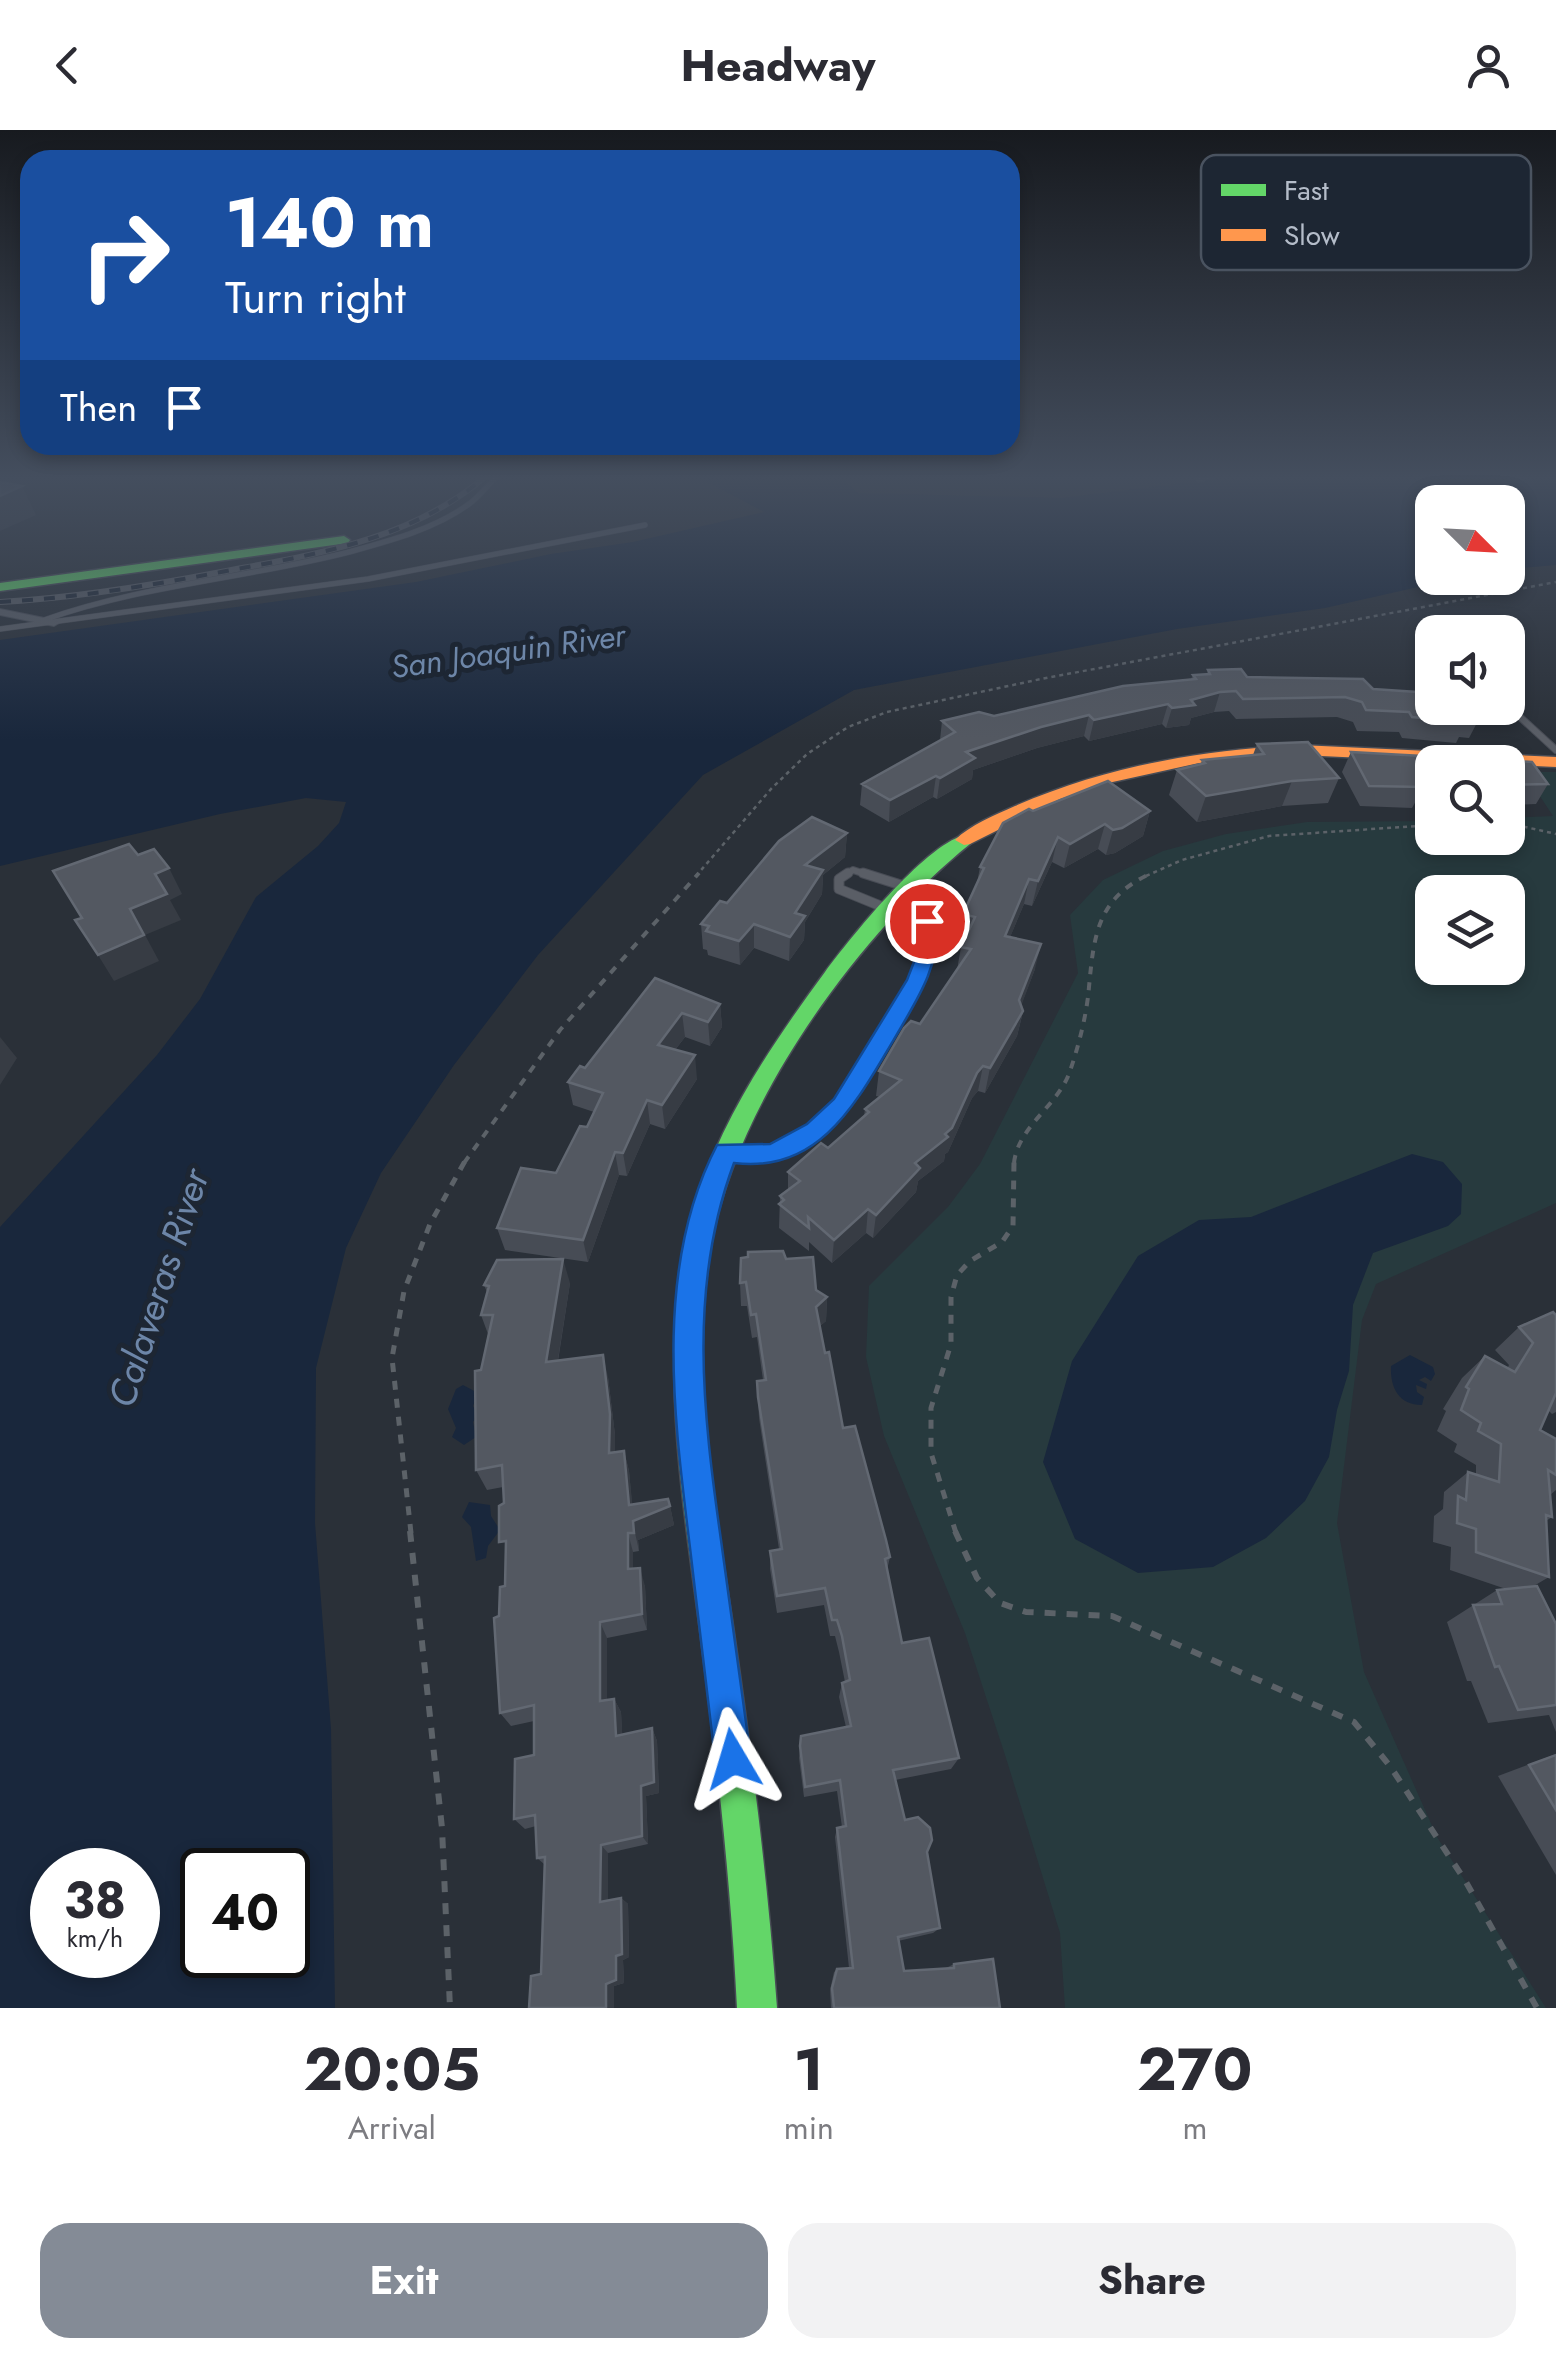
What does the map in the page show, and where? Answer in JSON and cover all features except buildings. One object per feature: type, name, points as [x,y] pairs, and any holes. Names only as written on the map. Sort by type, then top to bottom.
[{"type":"street","points":[[0,588],[167,565]]},
{"type":"street","points":[[0,612],[49,621]]},
{"type":"street","points":[[756,2008],[743,1837],[693,1447],[688,1370],[697,1248],[712,1190],[726,1152],[769,1070],[894,896],[938,857],[1005,816],[1080,785],[1152,766],[1238,753],[1330,750],[1556,762]]},
{"type":"lane","points":[[49,621],[105,601],[282,565]]},
{"type":"lane","points":[[0,629],[368,579],[440,565]]},
{"type":"lane","points":[[1525,722],[1556,750]]},
{"type":"lane","points":[[726,1152],[756,1156],[775,1153],[816,1130],[842,1105],[918,981],[929,949],[927,921],[919,907],[852,870],[839,878],[839,889],[894,896]]},
{"type":"path","points":[[1415,826],[1269,836],[1160,867],[1125,884],[1116,895],[1091,945],[1090,991],[1070,1076],[1012,1157],[1016,1207],[1010,1232],[997,1247],[959,1270],[953,1285],[952,1336],[931,1405],[930,1450],[976,1578],[1001,1604],[1024,1610],[1092,1611],[1112,1616],[1354,1722],[1390,1766],[1466,1882],[1537,2008]]},
{"type":"path","points":[[1525,827],[1556,834]]},
{"type":"green space","points":[[1525,772],[1556,772],[1556,1203],[1376,1284],[1362,1320],[1337,1523],[1364,1672],[1437,1837],[1546,2008],[1065,2008],[1060,1933],[1006,1758],[965,1633],[884,1436],[866,1357],[869,1286],[948,1207],[980,1164],[1078,973],[1070,915],[1103,880],[1163,851],[1226,834],[1307,822],[1415,821],[1415,855],[1525,855],[1525,817],[1553,816]]},
{"type":"water","points":[[500,565],[1415,565],[1415,588],[1325,608],[1177,629],[854,690],[703,775],[538,955],[454,1065],[381,1173],[346,1248],[316,1368],[315,1523],[331,1729],[335,2008],[0,2008],[0,1227],[157,1055],[200,999],[256,897],[318,846],[339,823],[346,802],[306,798],[220,814],[0,866],[0,640],[416,582]]},
{"type":"water","points":[[1412,1154],[1443,1162],[1462,1184],[1461,1214],[1448,1226],[1373,1253],[1353,1305],[1349,1371],[1329,1457],[1305,1501],[1266,1538],[1213,1567],[1138,1573],[1075,1539],[1043,1462],[1072,1361],[1138,1256],[1199,1220],[1251,1217]]},
{"type":"water","points":[[1410,1355],[1433,1367],[1435,1374],[1431,1381],[1425,1377],[1419,1380],[1427,1384],[1426,1389],[1416,1385],[1417,1392],[1424,1397],[1422,1405],[1402,1398],[1392,1381],[1391,1366]]},
{"type":"water","points":[[463,1385],[478,1393],[473,1406],[478,1415],[473,1422],[476,1437],[464,1445],[452,1437],[456,1428],[448,1409],[456,1389]]},
{"type":"water","points":[[469,1502],[490,1505],[491,1516],[500,1530],[488,1546],[486,1558],[476,1561],[471,1527],[462,1517]]},
{"type":"railway","points":[[0,602],[139,587],[259,565]]},
{"type":"traffic: fast","points":[[0,587],[164,565]]},
{"type":"traffic: fast","points":[[757,2008],[744,1850],[690,1411],[689,1323],[700,1235],[728,1149],[770,1070],[803,1019],[876,922],[917,879],[964,840]]},
{"type":"traffic: slow","points":[[964,840],[1054,795],[1102,779],[1199,758],[1300,750],[1556,762]]},
{"type":"route","points":[[733,1759],[693,1447],[688,1370],[697,1248],[726,1152],[756,1156],[775,1153],[816,1130],[842,1105],[918,981],[929,949],[927,921]]},
{"type":"water label","name":"San Joaquin River","points":[[508,651]]},
{"type":"water label","name":"Calaveras River","points":[[158,1288]]}]
